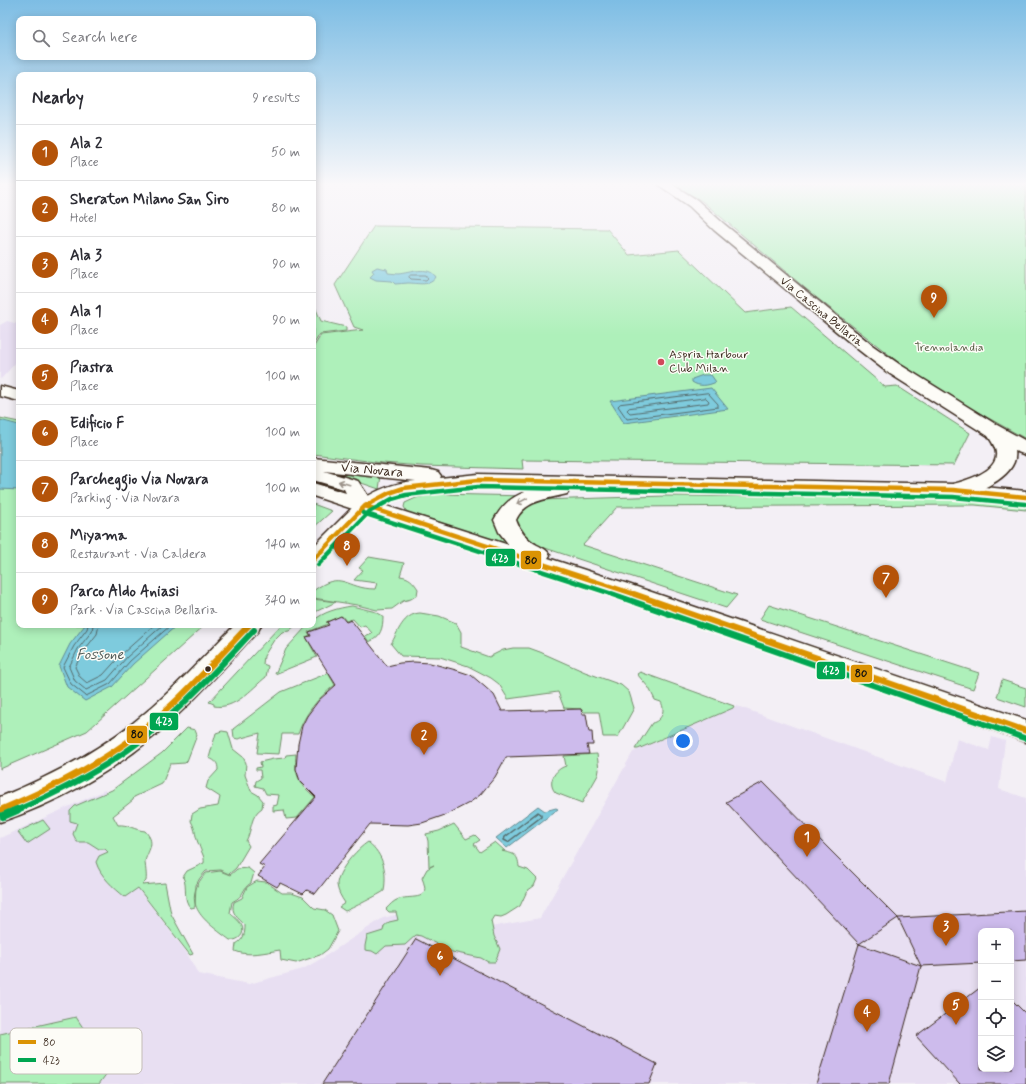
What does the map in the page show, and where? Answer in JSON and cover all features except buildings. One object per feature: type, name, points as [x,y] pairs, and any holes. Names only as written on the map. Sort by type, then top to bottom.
[{"type":"main road","name":"Via Cascina Bellaria","points":[[727,234],[866,348],[893,368],[1026,449]]},
{"type":"main road","points":[[0,391],[16,395]]},
{"type":"main road","points":[[0,403],[16,407]]},
{"type":"main road","name":"Via Cascina Bellaria","points":[[953,490],[996,476],[1004,471],[1009,465],[1011,458],[1005,442],[990,428]]},
{"type":"main road","name":"Via Novara","points":[[316,464],[478,480]]},
{"type":"main road","points":[[316,475],[351,485],[364,506]]},
{"type":"main road","points":[[316,557],[364,506],[389,493],[404,488],[478,480],[600,482]]},
{"type":"main road","name":"Via Cascina Bellaria","points":[[600,482],[953,490],[1026,497]]},
{"type":"main road","points":[[600,482],[531,496],[514,505],[505,520],[515,539],[534,553],[620,589]]},
{"type":"main road","points":[[316,490],[620,589],[1026,731]]},
{"type":"main road","points":[[0,810],[80,772],[126,742],[163,712],[246,628]]},
{"type":"shaded area","points":[[7,321],[16,323],[16,362],[1,379],[0,378],[0,325]]},
{"type":"shaded area","points":[[737,706],[947,782],[957,739],[989,750],[992,737],[1005,741],[999,789],[1026,798],[1026,1084],[0,1084],[0,838],[105,790],[122,868],[187,953],[198,974],[249,984],[303,969],[383,918],[404,913],[480,929],[540,918],[633,752]]},
{"type":"green space","name":"Aspria Harbour Club Milan","points":[[369,234],[611,234],[629,255],[679,250],[745,313],[791,307],[885,387],[897,386],[970,433],[954,465],[522,460],[523,469],[422,466],[383,463],[316,454],[316,343],[321,335],[363,330],[354,327],[335,285]]},
{"type":"green space","name":"Trennolandia","points":[[741,234],[1026,234],[1026,439],[958,401],[902,365],[812,294]]},
{"type":"green space","points":[[316,309],[321,321],[346,327],[346,331],[320,334],[316,340]]},
{"type":"green space","points":[[0,418],[16,421],[16,628],[202,628],[87,731],[0,769]]},
{"type":"green space","points":[[346,472],[381,476],[379,489],[341,476]]},
{"type":"green space","points":[[437,494],[528,496],[518,500],[513,544],[508,546],[414,515],[407,512],[404,507],[405,503],[416,498]]},
{"type":"green space","points":[[666,496],[978,498],[1026,504],[1026,510],[975,505],[617,507],[583,545],[737,595],[726,608],[539,546],[522,536],[515,519],[523,509],[541,500]]},
{"type":"green space","points":[[316,505],[332,511],[316,525]]},
{"type":"green space","points":[[369,557],[404,563],[400,576],[408,578],[412,582],[418,589],[417,595],[411,599],[403,601],[392,609],[377,610],[357,605],[316,598],[316,589],[331,581],[344,582],[365,588],[375,589],[377,583],[354,580],[363,570],[359,568]]},
{"type":"green space","points":[[316,599],[336,602],[316,612]]},
{"type":"green space","points":[[769,605],[979,673],[973,689],[760,619]]},
{"type":"green space","points":[[352,606],[376,612],[383,616],[382,628],[379,635],[369,642],[365,636],[372,633],[365,625],[360,627],[353,619],[346,621],[342,616],[326,622],[328,624],[308,632],[310,635],[306,637],[317,657],[275,674],[286,649],[305,628],[316,628],[316,619],[336,609]]},
{"type":"green space","points":[[420,613],[439,616],[456,623],[461,632],[461,647],[489,657],[503,650],[513,648],[529,648],[585,672],[621,685],[629,692],[634,708],[618,737],[603,737],[599,712],[584,712],[581,709],[564,708],[558,692],[508,699],[499,684],[468,666],[440,657],[401,656],[391,644],[405,620],[414,614]]},
{"type":"green space","points":[[278,628],[292,628],[289,631],[282,632],[274,640],[264,656],[263,664],[268,666],[266,677],[236,702],[229,705],[214,706],[214,704],[209,702]]},
{"type":"green space","points":[[640,672],[734,706],[733,708],[635,749],[652,723],[660,718],[663,712],[661,702],[655,700],[649,688],[637,674]]},
{"type":"green space","points":[[328,673],[335,685],[313,706],[304,719],[298,734],[282,734],[279,754],[257,753],[260,733],[238,739],[234,738],[233,729],[281,692]]},
{"type":"green space","points":[[1002,680],[1026,688],[1026,707],[997,697]]},
{"type":"green space","points":[[187,728],[195,730],[197,735],[187,761],[185,763],[170,764],[162,784],[134,797],[133,800],[113,816],[118,825],[125,825],[145,831],[148,835],[151,846],[145,861],[146,881],[142,885],[165,883],[171,914],[193,954],[190,955],[138,888],[125,897],[116,890],[101,872],[96,862],[99,856],[108,852],[105,849],[99,849],[88,842],[77,842],[73,834],[77,823],[70,821],[70,811],[75,806],[112,790],[162,753]]},
{"type":"green space","points":[[222,731],[228,732],[233,749],[243,757],[246,763],[245,775],[251,791],[258,795],[263,801],[262,808],[253,819],[246,841],[249,846],[236,868],[229,874],[220,870],[206,871],[196,885],[195,907],[191,908],[188,905],[183,877],[187,871],[204,863],[191,821],[192,814],[200,809],[218,806],[220,797],[206,788],[208,781],[218,770],[216,762],[209,758],[216,733]]},
{"type":"green space","points":[[296,754],[296,768],[301,783],[315,797],[297,818],[286,819],[284,810],[273,811],[273,806],[277,805],[279,795],[266,794],[263,788],[255,786],[256,781],[261,778],[260,770],[256,770],[256,768],[261,767],[260,762],[285,758],[286,755]]},
{"type":"green space","points":[[597,754],[599,770],[598,775],[582,803],[556,793],[553,789],[552,781],[555,773],[566,766],[564,756]]},
{"type":"green space","points":[[43,820],[50,829],[27,844],[18,832]]},
{"type":"green space","points":[[454,824],[466,839],[475,835],[480,840],[474,844],[480,852],[495,842],[505,851],[502,851],[516,857],[519,867],[528,870],[537,879],[534,886],[527,891],[520,906],[501,917],[494,916],[491,921],[494,936],[500,949],[495,962],[488,962],[481,958],[452,952],[421,936],[416,935],[405,945],[386,946],[377,954],[372,951],[365,950],[367,936],[383,931],[384,926],[389,922],[398,920],[396,912],[389,912],[386,909],[390,905],[399,899],[420,896],[425,891],[422,878],[427,869],[434,865],[429,867],[428,841],[426,834],[439,831]]},
{"type":"green space","points":[[368,842],[378,852],[383,864],[385,877],[384,891],[345,911],[339,907],[345,903],[341,897],[337,885],[340,873],[348,861]]},
{"type":"green space","points":[[248,868],[254,873],[251,883],[239,897],[232,902],[230,913],[241,924],[243,932],[239,938],[230,940],[204,919],[198,911],[195,903],[195,894],[198,884],[206,873],[220,871],[230,875],[237,869]]},
{"type":"green space","points":[[257,881],[266,882],[282,893],[291,893],[303,897],[314,908],[325,910],[332,915],[338,931],[328,949],[320,955],[296,963],[281,960],[280,950],[251,954],[235,951],[236,944],[244,936],[245,925],[237,918],[234,912],[234,902],[242,898],[247,887]]},
{"type":"green space","points":[[76,1017],[83,1028],[27,1028]]},
{"type":"green space","points":[[10,1032],[10,1074],[106,1074],[99,1084],[0,1084],[0,1034]]},
{"type":"water","points":[[377,267],[387,269],[388,273],[397,274],[428,271],[433,273],[436,277],[427,283],[395,284],[392,281],[376,280],[370,277],[374,273],[372,270]]},
{"type":"water","points":[[703,375],[711,375],[716,382],[698,385],[692,382],[692,379]]},
{"type":"water","points":[[711,388],[728,409],[624,423],[610,401]]},
{"type":"water","points":[[0,420],[16,424],[16,490],[0,489]]},
{"type":"water","name":"Fossone","points":[[83,628],[174,628],[133,664],[112,687],[85,701],[67,687],[59,666],[70,644]]},
{"type":"water","points":[[538,806],[545,811],[556,808],[558,809],[507,848],[496,838]]},
{"type":"transit line","name":"80","points":[[316,557],[365,506],[389,493],[404,488],[478,480],[953,490],[1026,497]]},
{"type":"transit line","name":"423","points":[[318,565],[369,512],[392,499],[406,495],[478,487],[953,497],[1025,504]]},
{"type":"transit line","name":"80","points":[[365,506],[620,589],[1026,731]]},
{"type":"transit line","name":"423","points":[[363,513],[618,596],[1024,738]]},
{"type":"transit line","name":"80","points":[[0,810],[56,785],[127,743],[185,693],[246,628]]},
{"type":"transit line","name":"423","points":[[3,816],[78,781],[132,748],[162,723],[203,684],[254,630]]},
{"type":"place","name":"Parco Aldo Aniasi","points":[[934,318]]},
{"type":"place","name":"Aspria Harbour Club Milan","points":[[661,362]]},
{"type":"place","name":"Miyama","points":[[347,566]]},
{"type":"place","name":"Parcheggio Via Novara","points":[[886,598]]},
{"type":"place","name":"Sheraton Milano San Siro","points":[[424,755]]},
{"type":"place","name":"Ala 2","points":[[807,857]]},
{"type":"place","name":"Ala 3","points":[[946,946]]},
{"type":"place","name":"Edificio F","points":[[440,976]]},
{"type":"place","name":"Piastra","points":[[956,1025]]},
{"type":"place","name":"Ala 1","points":[[867,1032]]}]
